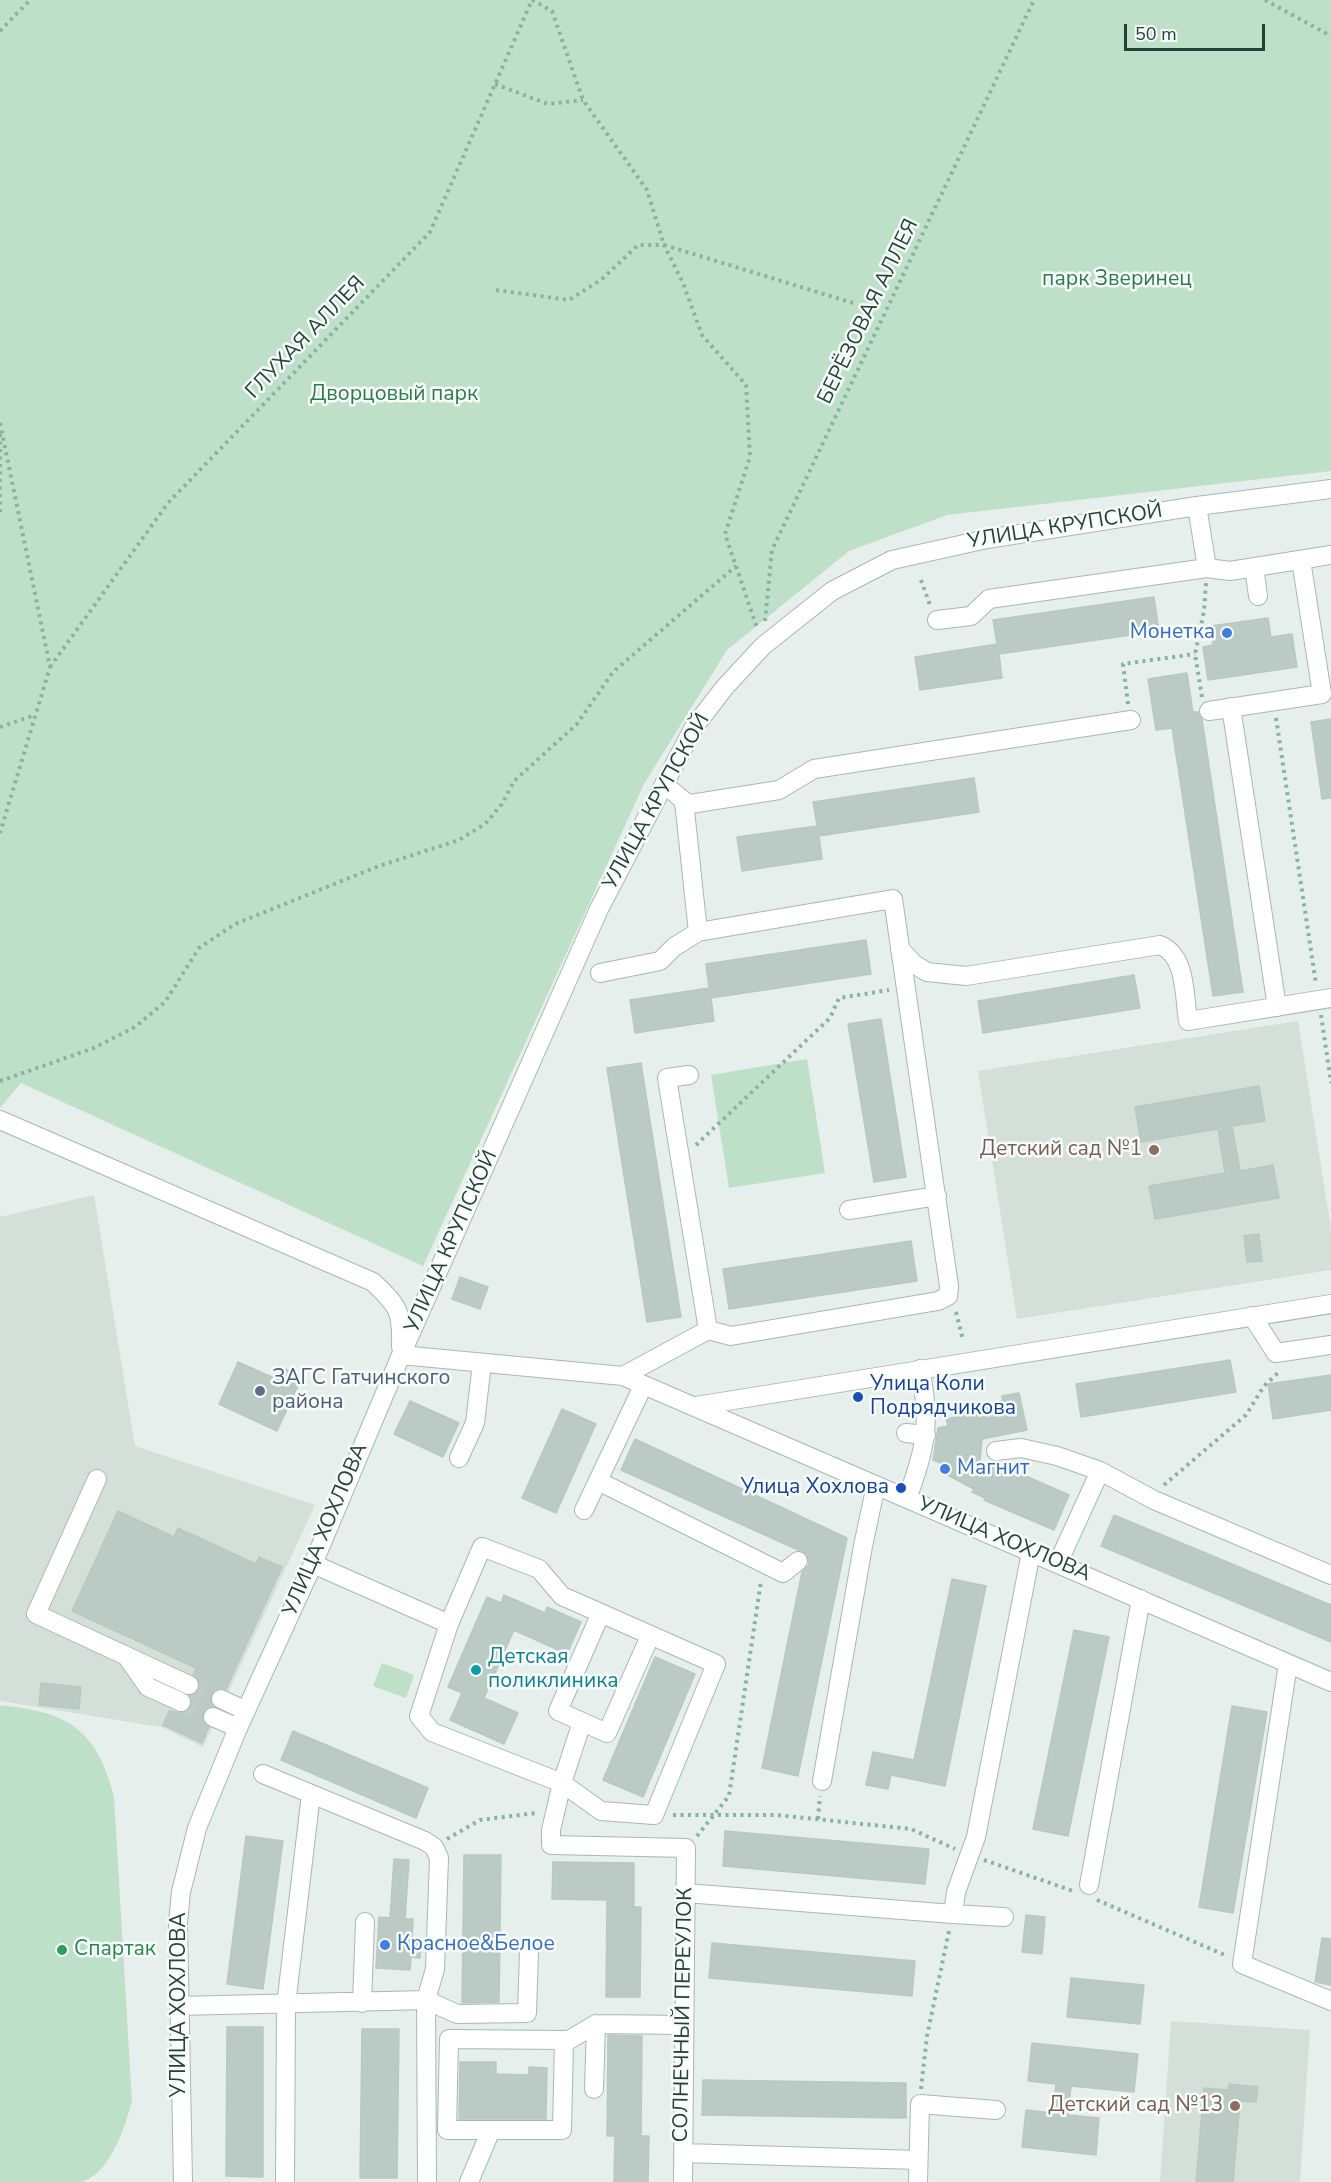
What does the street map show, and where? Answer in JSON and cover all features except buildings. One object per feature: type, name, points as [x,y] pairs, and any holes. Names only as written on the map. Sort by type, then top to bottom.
[{"type":"street","name":"УЛИЦА КРУПСКОЙ","points":[[401,1355],[599,909],[694,727],[724,687],[763,646],[832,591],[892,560],[987,538],[1197,506],[1331,489]]},
{"type":"street","points":[[1197,506],[1207,568]]},
{"type":"street","points":[[937,620],[971,616],[989,599],[1207,568],[1230,571],[1331,555]]},
{"type":"street","points":[[1209,711],[1322,694],[1301,560]]},
{"type":"street","points":[[1254,567],[1258,596]]},
{"type":"street","points":[[1231,707],[1277,1007]]},
{"type":"street","points":[[684,805],[779,790],[814,769],[1131,720]]},
{"type":"street","points":[[664,784],[684,801],[698,932]]},
{"type":"street","points":[[600,973],[660,961],[674,947],[698,932],[893,899],[950,1286],[948,1296],[938,1301],[731,1336],[708,1330],[623,1376]]},
{"type":"street","points":[[900,949],[914,964],[927,972],[966,976],[1160,945],[1171,950],[1178,958],[1188,1021],[1325,999]]},
{"type":"street","points":[[689,1075],[667,1078],[708,1330]]},
{"type":"street","points":[[0,1120],[373,1282],[393,1302],[402,1318],[401,1355]]},
{"type":"street","points":[[849,1210],[936,1196]]},
{"type":"street","points":[[696,1407],[1331,1304]]},
{"type":"street","points":[[1252,1316],[1276,1353],[1331,1345]]},
{"type":"street","name":"УЛИЦА ХОХЛОВА","points":[[183,2182],[178,1923],[181,1892],[197,1828],[238,1728],[313,1564],[401,1355],[623,1376],[1331,1682]]},
{"type":"street","points":[[459,1458],[475,1423],[482,1363]]},
{"type":"street","points":[[908,1498],[918,1470],[926,1435],[926,1396],[920,1369]]},
{"type":"street","points":[[584,1510],[643,1386]]},
{"type":"street","points":[[760,1434],[751,1413],[753,1405],[768,1395]]},
{"type":"street","points":[[906,1433],[926,1435]]},
{"type":"street","points":[[996,1451],[1021,1448],[1057,1456],[1101,1471],[1149,1497],[1331,1575]]},
{"type":"street","points":[[1058,1563],[1101,1471]]},
{"type":"street","points":[[97,1479],[36,1614],[189,1684]]},
{"type":"street","points":[[598,1481],[783,1573],[798,1561]]},
{"type":"street","points":[[822,1781],[863,1546],[876,1485]]},
{"type":"street","points":[[482,1546],[538,1569],[562,1596],[600,1615],[716,1664],[654,1815],[602,1811],[562,1783],[432,1732],[419,1716],[449,1624],[482,1546]]},
{"type":"street","points":[[953,1914],[956,1892],[976,1837],[1031,1552]]},
{"type":"street","points":[[313,1564],[449,1624]]},
{"type":"street","points":[[1084,1891],[1141,1599]]},
{"type":"street","points":[[600,1615],[558,1712],[607,1733],[650,1636]]},
{"type":"street","points":[[126,1656],[148,1687],[181,1702]]},
{"type":"street","points":[[1288,1664],[1242,1964],[1331,2001]]},
{"type":"street","points":[[221,1700],[246,1711]]},
{"type":"street","points":[[213,1717],[238,1728]]},
{"type":"street","points":[[582,1722],[562,1783],[551,1830],[551,1845],[686,1848]]},
{"type":"street","points":[[263,1774],[434,1847],[439,1858],[435,1969],[426,2000],[427,2182]]},
{"type":"street","points":[[285,2182],[286,2005],[312,1794]]},
{"type":"street","name":"СОЛНЕЧНЫЙ ПЕРЕУЛОК","points":[[683,2182],[686,1848]]},
{"type":"street","points":[[686,1893],[1004,1917]]},
{"type":"street","points":[[362,2003],[365,1922]]},
{"type":"street","points":[[179,2006],[426,2000],[457,2014],[527,2013],[529,1952]]},
{"type":"street","points":[[564,2040],[562,2130],[447,2130],[449,2040],[564,2040],[569,2040],[596,2024],[684,2025]]},
{"type":"street","points":[[594,2089],[596,2024]]},
{"type":"street","points":[[918,2182],[920,2104],[996,2110]]},
{"type":"street","points":[[469,2182],[491,2130]]},
{"type":"street","points":[[683,2153],[918,2160]]},
{"type":"path","points":[[0,32],[30,0]]},
{"type":"path","points":[[532,0],[552,12],[583,100],[647,190],[664,245],[682,283],[702,335],[746,385],[750,457],[725,534],[763,646]]},
{"type":"path","name":"ГЛУХАЯ АЛЛЕЯ","points":[[50,667],[168,503],[430,232],[532,0]]},
{"type":"path","name":"БЕРЁЗОВАЯ АЛЛЕЯ","points":[[763,646],[772,550],[1034,0]]},
{"type":"path","points":[[1265,0],[1331,36]]},
{"type":"path","points":[[495,84],[548,104],[583,100]]},
{"type":"path","points":[[496,290],[569,300],[602,279],[638,244],[664,245],[853,303]]},
{"type":"path","points":[[0,423],[50,667],[0,833]]},
{"type":"path","points":[[0,430],[0,512]]},
{"type":"path","points":[[0,1081],[94,1048],[135,1028],[165,1002],[199,948],[235,924],[379,866],[459,840],[485,824],[501,804],[514,781],[577,724],[614,672],[736,566]]},
{"type":"path","points":[[1207,568],[1204,611],[1195,654],[1201,696],[1209,711]]},
{"type":"path","points":[[921,580],[937,620]]},
{"type":"path","points":[[1131,720],[1123,664],[1195,654]]},
{"type":"path","points":[[1273,701],[1325,999],[1331,1083]]},
{"type":"path","points":[[0,728],[36,715]]},
{"type":"path","points":[[681,1160],[830,1018],[839,998],[906,988]]},
{"type":"path","points":[[1149,1497],[1246,1415],[1264,1386],[1305,1349]]},
{"type":"path","points":[[686,1848],[729,1796],[764,1563]]},
{"type":"path","points":[[434,1847],[480,1820],[540,1813],[556,1816]]},
{"type":"path","points":[[654,1815],[777,1815],[911,1829],[969,1855],[1084,1891],[1197,1941],[1242,1964]]},
{"type":"path","points":[[920,2104],[927,2036],[953,1914]]},
{"type":"shaded area","name":"Детский сад №1","points":[[1298,1021],[1331,1229],[1331,1270],[1017,1319],[978,1071]]},
{"type":"shaded area","points":[[94,1195],[135,1446],[315,1505],[203,1747],[161,1727],[0,1701],[0,1217]]},
{"type":"shaded area","name":"Детский сад №13","points":[[1171,2021],[1310,2030],[1300,2182],[1160,2182]]},
{"type":"green space","name":"Дворцовый парк","points":[[0,0],[1331,0],[1331,471],[947,515],[849,551],[727,650],[644,784],[423,1266],[21,1083],[0,1108]]},
{"type":"green space","points":[[807,1059],[825,1173],[729,1188],[711,1075]]},
{"type":"green space","points":[[382,1663],[414,1675],[406,1698],[373,1686]]},
{"type":"green space","name":"Спартак","points":[[0,1706],[47,1713],[76,1728],[86,1738],[103,1763],[114,1797],[132,2102],[120,2137],[107,2161],[90,2178],[80,2182],[0,2182]]},
{"type":"tunnel","points":[[189,1685],[221,1699]]},
{"type":"tunnel","points":[[181,1702],[213,1717]]},
{"type":"place","name":"Монетка","points":[[1227,633]]},
{"type":"place","name":"Детский сад №1","points":[[1154,1150]]},
{"type":"place","name":"ЗАГС Гатчинского района","points":[[260,1391]]},
{"type":"place","name":"Улица Коли Подрядчикова","points":[[858,1397]]},
{"type":"place","name":"Магнит","points":[[945,1469]]},
{"type":"place","name":"Улица Хохлова","points":[[901,1488]]},
{"type":"place","name":"Детская поликлиника","points":[[476,1670]]},
{"type":"place","name":"Красное&Белое","points":[[385,1945]]},
{"type":"place","name":"Спартак","points":[[62,1950]]},
{"type":"place","name":"Детский сад №13","points":[[1235,2106]]},
{"type":"park label","name":"парк Зверинец","points":[[1117,280]]}]
